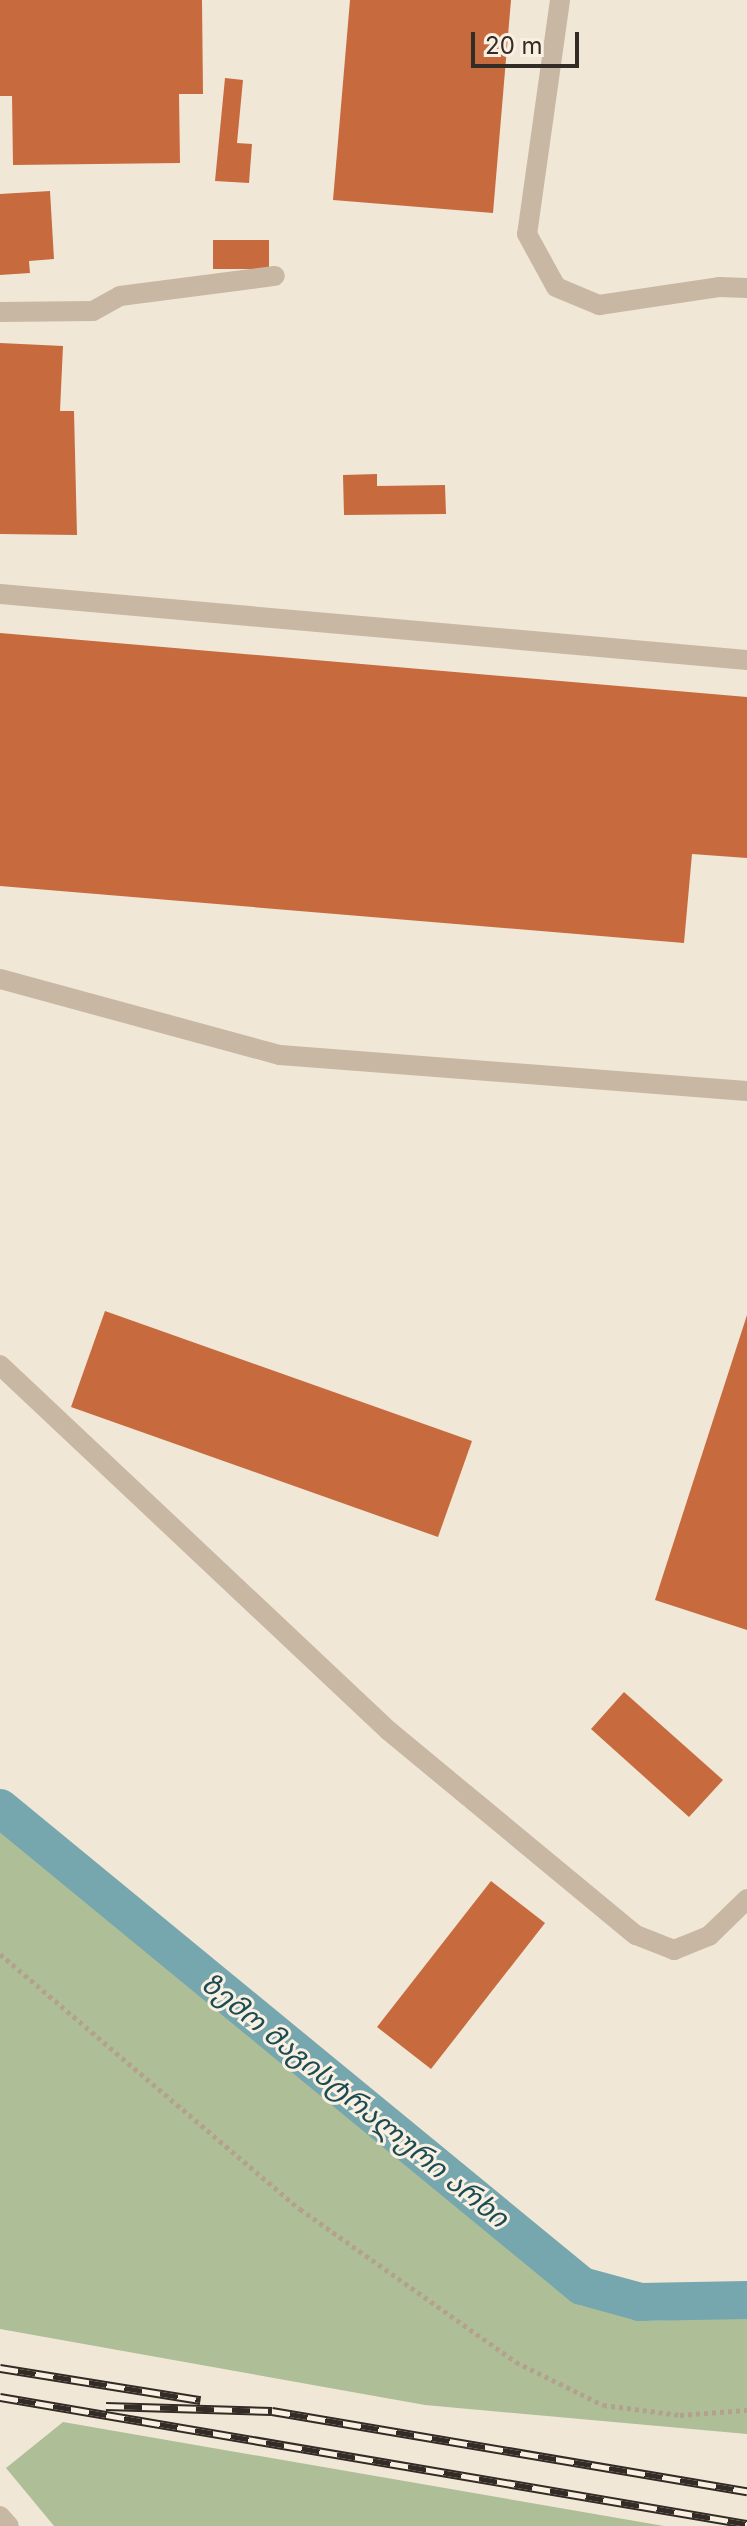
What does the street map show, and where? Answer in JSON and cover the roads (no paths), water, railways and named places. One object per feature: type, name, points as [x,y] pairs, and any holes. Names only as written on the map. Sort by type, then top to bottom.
[{"type":"street","points":[[560,0],[527,234],[556,287],[599,305],[719,287],[747,288]]},
{"type":"street","points":[[0,312],[93,311],[120,296],[275,276]]},
{"type":"street","points":[[0,594],[747,660]]},
{"type":"street","points":[[0,979],[280,1055],[747,1091]]},
{"type":"street","points":[[0,1365],[389,1731],[636,1935],[674,1950],[709,1936],[747,1899]]},
{"type":"street","points":[[0,2516],[9,2526]]},
{"type":"waterway","name":"ზემო მაგისტრალური არხი","points":[[0,1808],[582,2286],[640,2302],[747,2300]]},
{"type":"railway","points":[[0,2368],[200,2400]]},
{"type":"railway","points":[[0,2397],[747,2524]]},
{"type":"railway","points":[[106,2406],[272,2411],[747,2491]]}]
